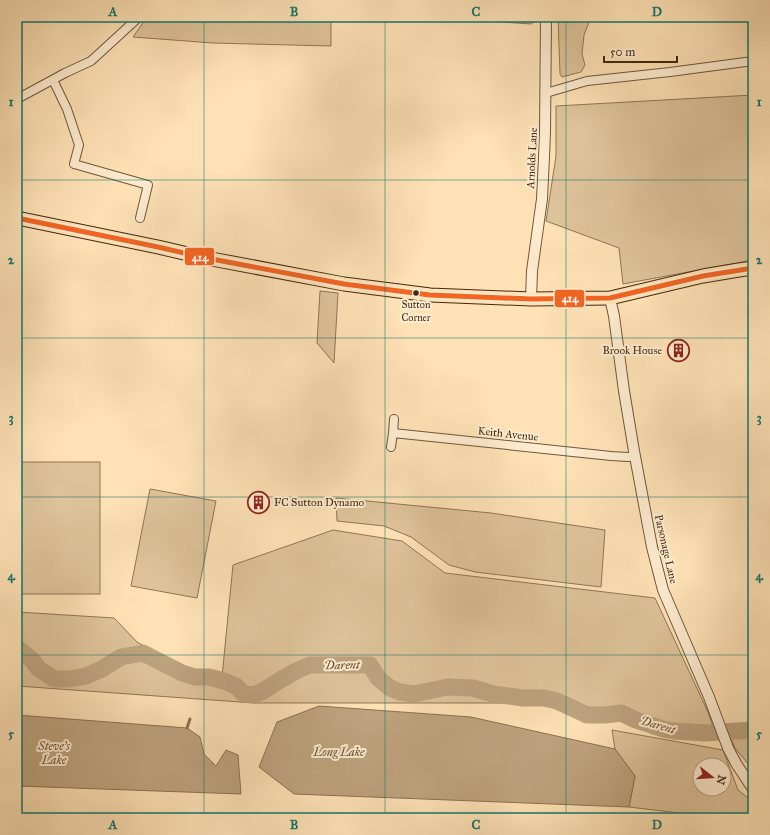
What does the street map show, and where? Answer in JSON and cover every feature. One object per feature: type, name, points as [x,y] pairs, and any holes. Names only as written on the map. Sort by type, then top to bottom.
[{"type":"main road","points":[[17,218],[201,257],[344,284],[430,295],[531,299],[610,298],[704,276],[753,268]]},
{"type":"street","points":[[17,99],[90,61],[140,17]]},
{"type":"street","name":"Arnolds Lane","points":[[531,299],[532,271],[542,199],[546,132],[546,17]]},
{"type":"street","points":[[546,93],[587,81],[753,61]]},
{"type":"street","points":[[53,80],[67,109],[79,145],[74,164],[148,186],[140,218]]},
{"type":"street","name":"Parsonage Lane","points":[[610,298],[635,456],[652,547],[663,590],[728,748],[753,789]]},
{"type":"street","points":[[391,447],[394,419]]},
{"type":"street","name":"Keith Avenue","points":[[393,434],[611,456],[635,456]]},
{"type":"shaded area","points":[[147,17],[331,17],[331,46],[213,43],[133,37]]},
{"type":"shaded area","points":[[370,17],[537,17],[537,19],[531,24]]},
{"type":"shaded area","points":[[558,17],[591,17],[584,35],[582,54],[585,65],[581,72],[562,77],[560,74]]},
{"type":"shaded area","points":[[753,95],[753,260],[623,284],[619,248],[546,221],[556,156],[556,106]]},
{"type":"shaded area","points":[[320,291],[338,293],[334,363],[317,343]]},
{"type":"shaded area","points":[[20,462],[100,462],[100,594],[20,594]]},
{"type":"shaded area","points":[[150,489],[216,501],[197,598],[131,586]]},
{"type":"shaded area","points":[[336,498],[491,513],[605,530],[601,587],[475,572],[449,565],[411,537],[384,526],[337,521]]},
{"type":"shaded area","points":[[333,530],[402,541],[445,573],[655,598],[708,712],[714,729],[670,727],[621,710],[587,711],[546,695],[489,690],[507,703],[254,703],[17,686],[17,612],[114,618],[137,642],[187,671],[222,677],[233,565]]},
{"type":"shaded area","points":[[612,730],[723,750],[726,757],[692,757],[692,797],[732,797],[732,774],[738,790],[753,802],[753,818],[721,818],[629,807],[635,776],[615,749]]},
{"type":"shaded area","points":[[730,736],[753,736],[753,770],[735,748]]},
{"type":"water","name":"Long Lake","points":[[319,706],[471,717],[615,749],[635,776],[629,807],[294,794],[259,767],[277,722]]},
{"type":"water","name":"Steve's Lake","points":[[17,715],[187,728],[200,737],[204,754],[216,766],[226,750],[238,755],[241,794],[17,786]]},
{"type":"water","points":[[17,816],[87,818],[17,818]]},
{"type":"waterway","name":"Darent","points":[[17,648],[32,660],[39,669],[54,679],[69,679],[86,676],[102,669],[121,657],[143,653],[182,673],[195,677],[209,677],[224,681],[236,686],[244,694],[254,695],[296,671],[310,665],[370,665],[378,678],[390,688],[400,692],[414,694],[448,687],[473,688],[493,694],[523,698],[544,698],[557,701],[587,715],[621,713],[636,720],[674,731],[705,733],[753,730]]},
{"type":"waterway","points":[[187,728],[190,719]]},
{"type":"transit line","name":"414","points":[[17,218],[201,257],[344,284],[430,295],[531,299],[610,298],[703,276],[753,268]]},
{"type":"place","name":"Sutton Corner","points":[[416,293]]},
{"type":"place","name":"Brook House","points":[[678,350]]},
{"type":"place","name":"FC Sutton Dynamo","points":[[259,502]]}]
